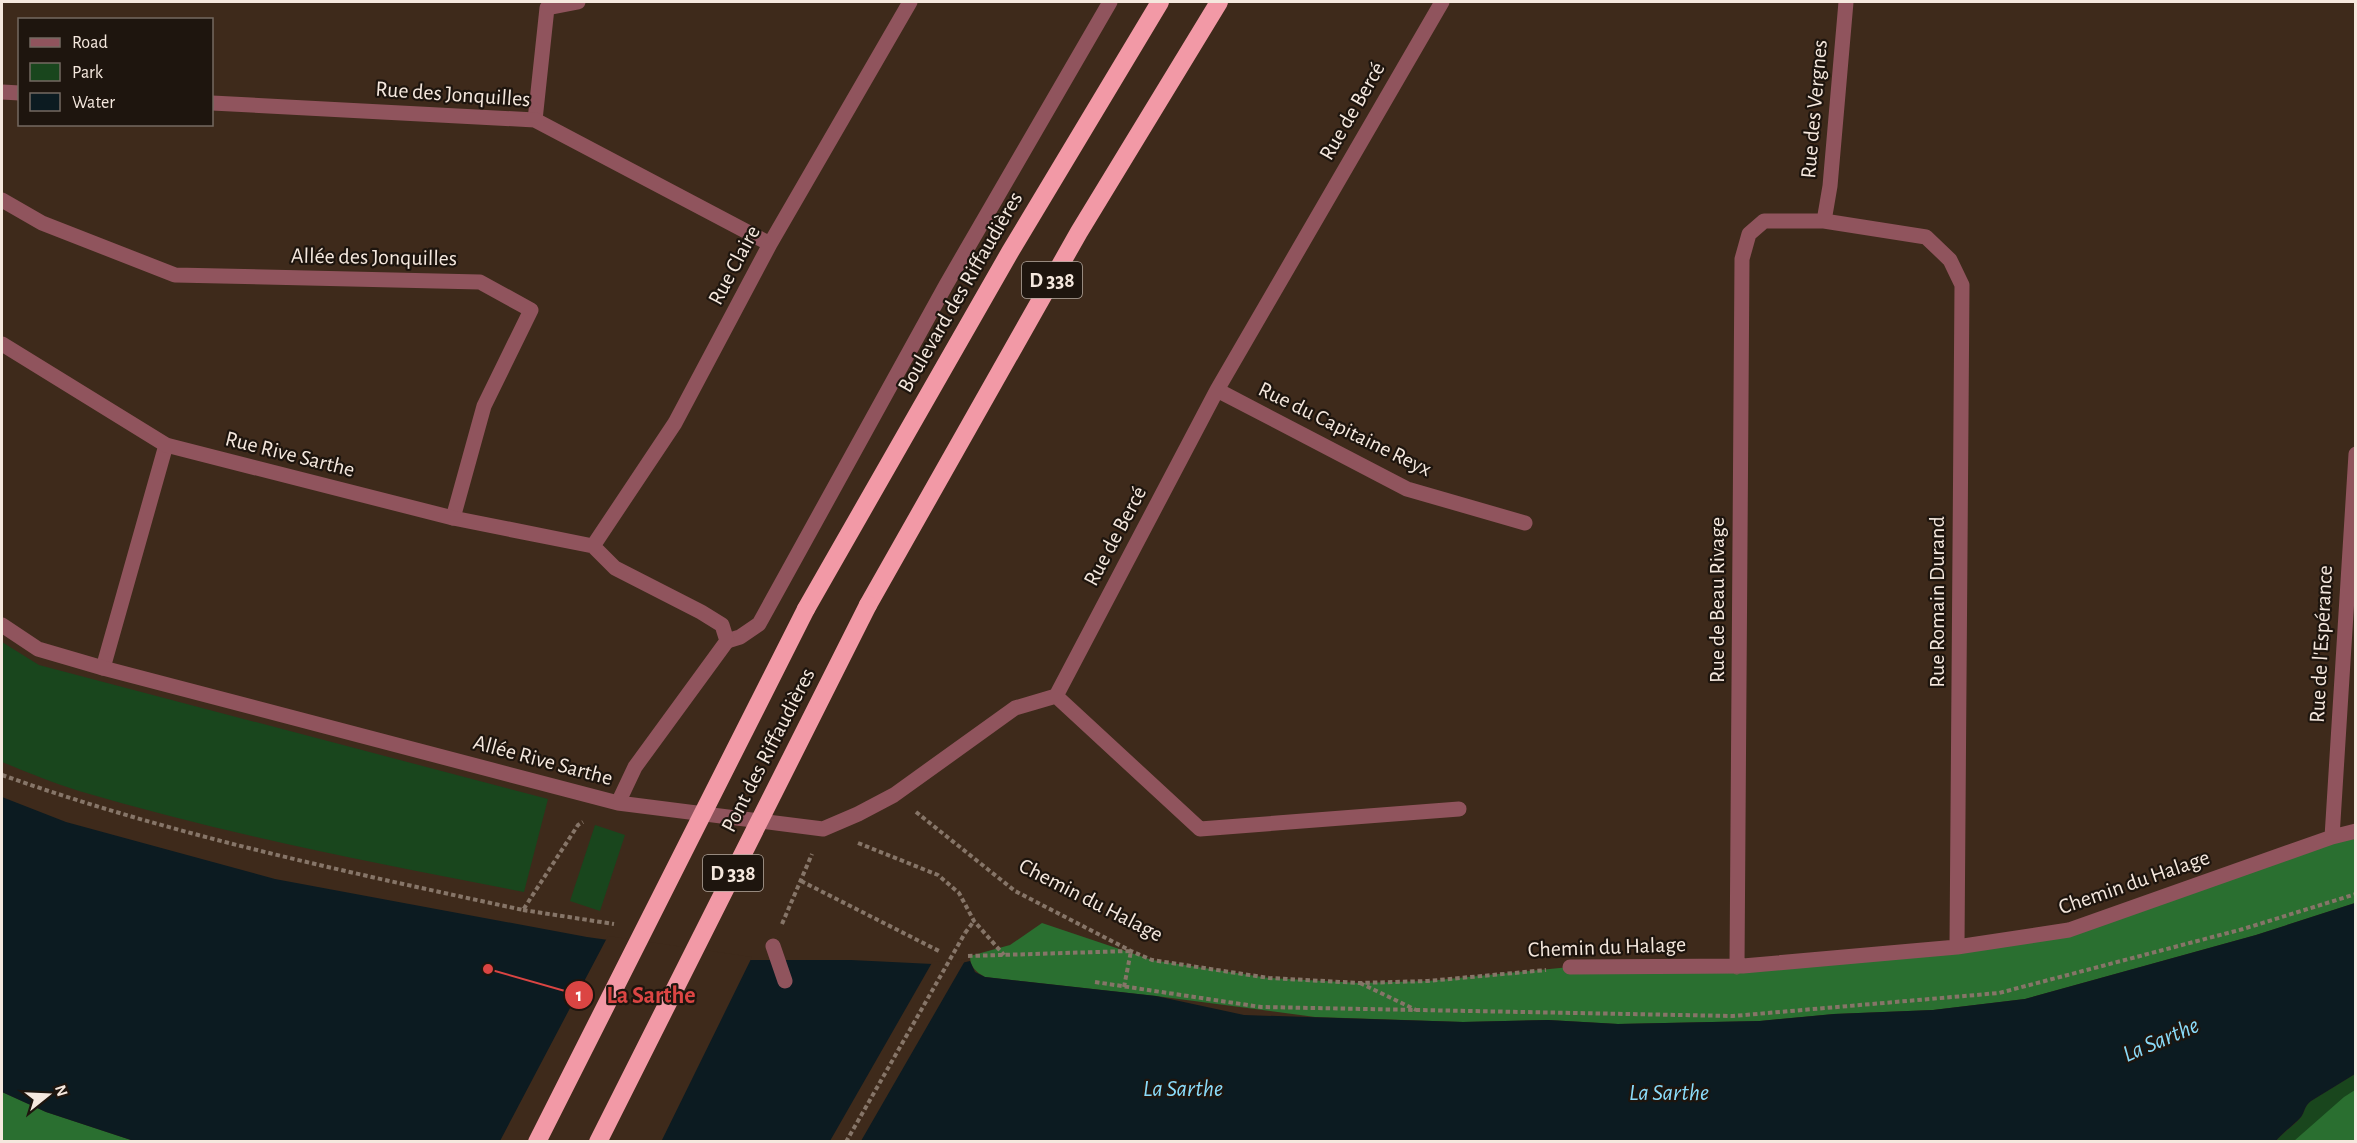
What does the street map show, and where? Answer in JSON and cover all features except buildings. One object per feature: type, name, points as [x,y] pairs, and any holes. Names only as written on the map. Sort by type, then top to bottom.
[{"type":"highway","name":"Boulevard des Riffaudières","points":[[806,609],[1010,252],[1160,2]]},
{"type":"highway","name":"Pont des Riffaudières","points":[[598,1142],[868,605],[1079,232],[1219,2]]},
{"type":"highway","name":"Pont des Riffaudières","points":[[537,1142],[806,609]]},
{"type":"street","points":[[535,120],[547,8],[578,2]]},
{"type":"street","name":"Rue Claire","points":[[593,546],[675,423],[770,244],[910,2]]},
{"type":"street","points":[[618,803],[635,767],[727,641],[740,637],[759,624],[946,285],[1110,2]]},
{"type":"street","name":"Rue de Bercé","points":[[1056,696],[1216,390],[1442,2]]},
{"type":"street","name":"Rue des Vergnes","points":[[1824,221],[1830,186],[1846,2]]},
{"type":"street","points":[[2,92],[18,93]]},
{"type":"street","name":"Rue des Jonquilles","points":[[213,103],[535,120],[770,244]]},
{"type":"street","name":"Allée des Jonquilles","points":[[2,200],[42,223],[176,275],[480,282],[531,310],[484,406],[453,518]]},
{"type":"street","name":"Rue de Beau Rivage","points":[[1737,967],[1742,259],[1749,234],[1764,221],[1824,221]]},
{"type":"street","name":"Rue Romain Durand","points":[[1824,221],[1926,237],[1950,260],[1962,285],[1957,946]]},
{"type":"street","name":"Rue Rive Sarthe","points":[[2,344],[166,446],[453,518],[593,546]]},
{"type":"street","name":"Rue du Capitaine Reyx","points":[[1216,390],[1407,489],[1526,523]]},
{"type":"street","points":[[103,668],[166,446]]},
{"type":"street","name":"Rue de l'Espérance","points":[[2332,837],[2355,454]]},
{"type":"street","points":[[593,546],[615,568],[722,625],[727,641]]},
{"type":"street","name":"Allée Rive Sarthe","points":[[2,625],[38,649],[103,668],[618,803],[823,829]]},
{"type":"street","points":[[823,829],[894,795],[1015,708],[1056,696],[1200,829],[1459,809]]},
{"type":"street","name":"Chemin du Halage","points":[[1570,967],[1737,967],[1957,946],[2069,930],[2332,837],[2355,831]]},
{"type":"street","points":[[773,946],[785,981]]},
{"type":"path","points":[[2,775],[78,802],[285,858],[523,910],[614,924]]},
{"type":"path","name":"Chemin du Halage","points":[[894,795],[1015,891],[1152,960],[1269,978],[1360,983],[1428,981],[1570,967]]},
{"type":"path","points":[[523,910],[578,825],[618,803]]},
{"type":"path","points":[[823,829],[938,874],[959,893],[974,921],[1004,955]]},
{"type":"path","points":[[773,946],[801,881],[939,951]]},
{"type":"path","points":[[846,1142],[974,921]]},
{"type":"path","points":[[968,956],[1131,951],[1124,987]]},
{"type":"path","points":[[1360,983],[1420,1011]]},
{"type":"green space","points":[[2,642],[39,665],[548,799],[524,892],[356,859],[189,821],[79,791],[2,762]]},
{"type":"green space","points":[[595,825],[625,835],[600,911],[570,901]]},
{"type":"green space","points":[[2355,831],[2355,903],[2256,935],[2025,999],[1933,1010],[1834,1014],[1760,1021],[1618,1024],[1548,1020],[1463,1022],[1315,1017],[985,977],[974,969],[970,960],[970,956],[1010,945],[1042,923],[1152,960],[1269,978],[1360,983],[1428,981],[1570,967],[1743,966],[2069,930]]},
{"type":"green space","points":[[2355,1074],[2355,1141],[2275,1142],[2299,1120],[2309,1103]]},
{"type":"green space","points":[[2355,1090],[2355,1141],[2294,1141],[2344,1097]]},
{"type":"green space","points":[[2,1092],[46,1112],[134,1141],[2,1141]]},
{"type":"water","name":"La Sarthe","points":[[2,797],[66,822],[275,879],[587,937],[751,960],[851,960],[953,965],[970,961],[975,972],[985,977],[1156,996],[1244,1015],[1463,1022],[1548,1020],[1618,1024],[1760,1021],[1834,1014],[1933,1010],[2025,999],[2256,935],[2355,903],[2355,1074],[2309,1103],[2301,1117],[2275,1142],[134,1141],[46,1112],[2,1092]]},
{"type":"pier","points":[[608,936],[752,957],[661,1142],[500,1141]]},
{"type":"pier","points":[[966,959],[861,1141],[830,1141],[933,961],[952,962]]},
{"type":"place","name":"La Sarthe","points":[[488,969]]}]
